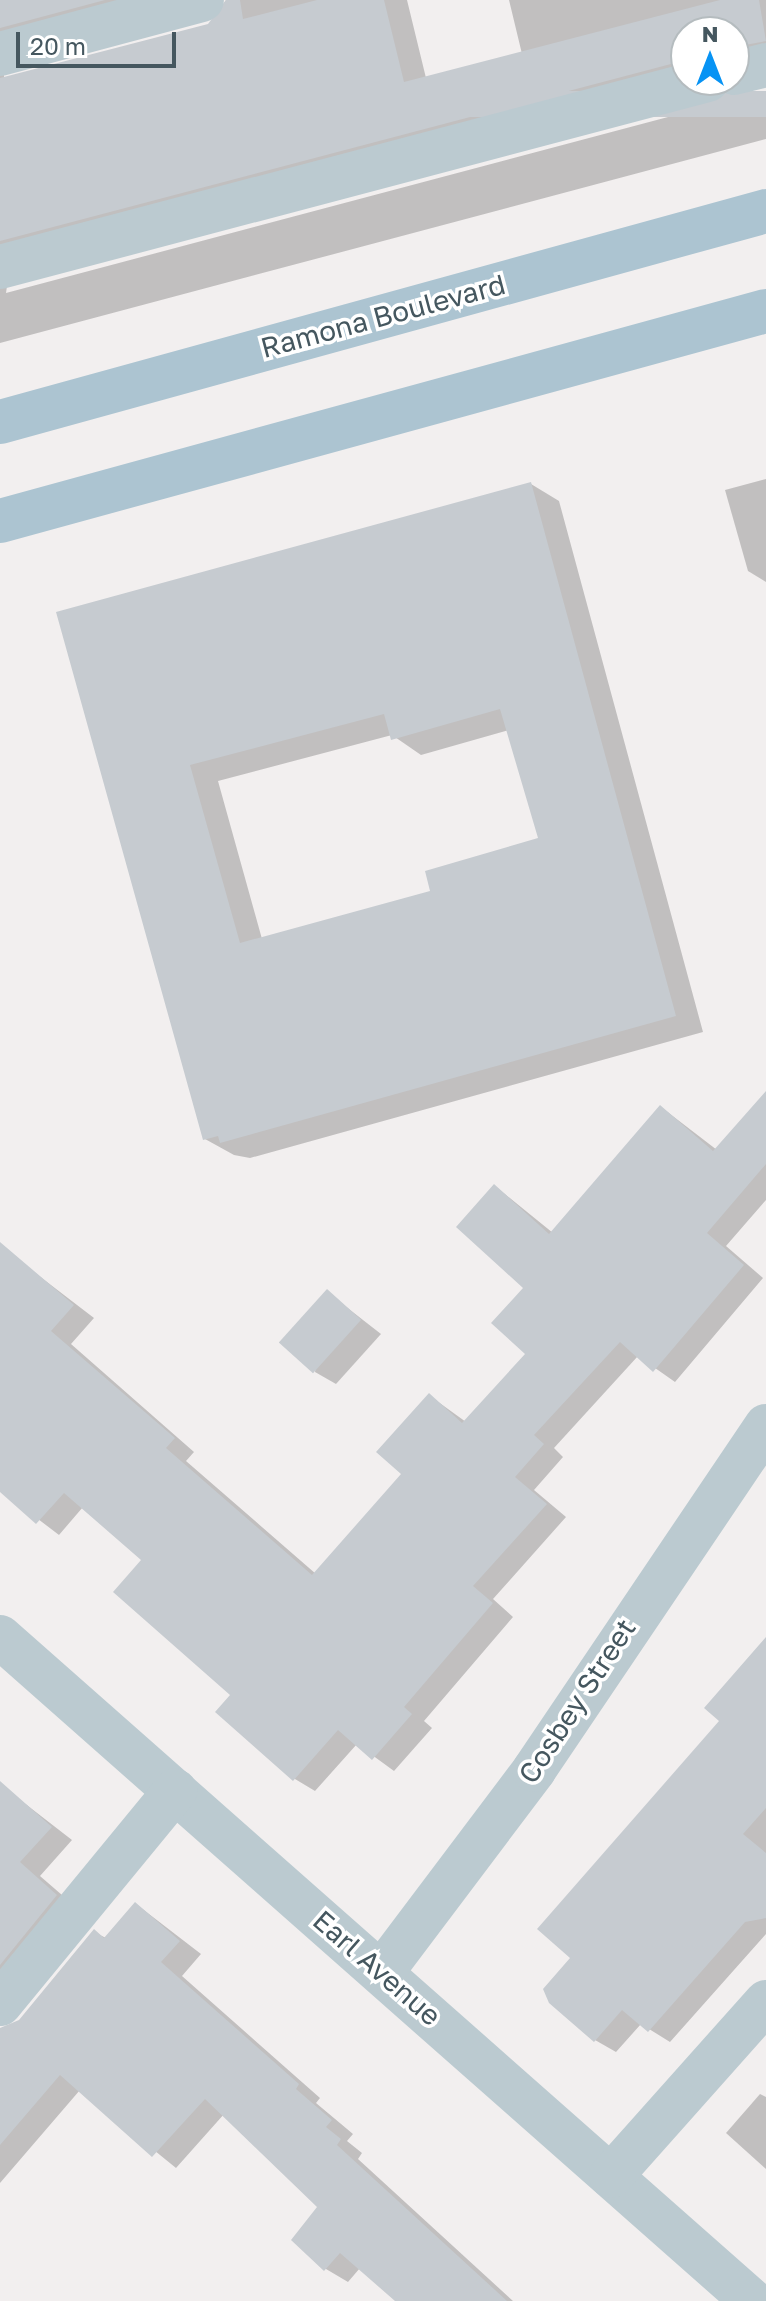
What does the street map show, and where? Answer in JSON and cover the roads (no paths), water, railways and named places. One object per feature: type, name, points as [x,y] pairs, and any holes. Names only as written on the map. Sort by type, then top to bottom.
[{"type":"main road","name":"Ramona Boulevard","points":[[0,422],[766,211]]},
{"type":"main road","points":[[0,521],[766,311]]},
{"type":"street","points":[[0,54],[202,0]]},
{"type":"street","points":[[0,267],[670,90]]},
{"type":"street","name":"Cosbey Street","points":[[382,1972],[534,1770],[680,1543],[766,1426]]},
{"type":"street","name":"Earl Avenue","points":[[0,1637],[752,2301]]},
{"type":"street","points":[[0,2004],[175,1791]]},
{"type":"street","points":[[611,2176],[766,2002]]}]
